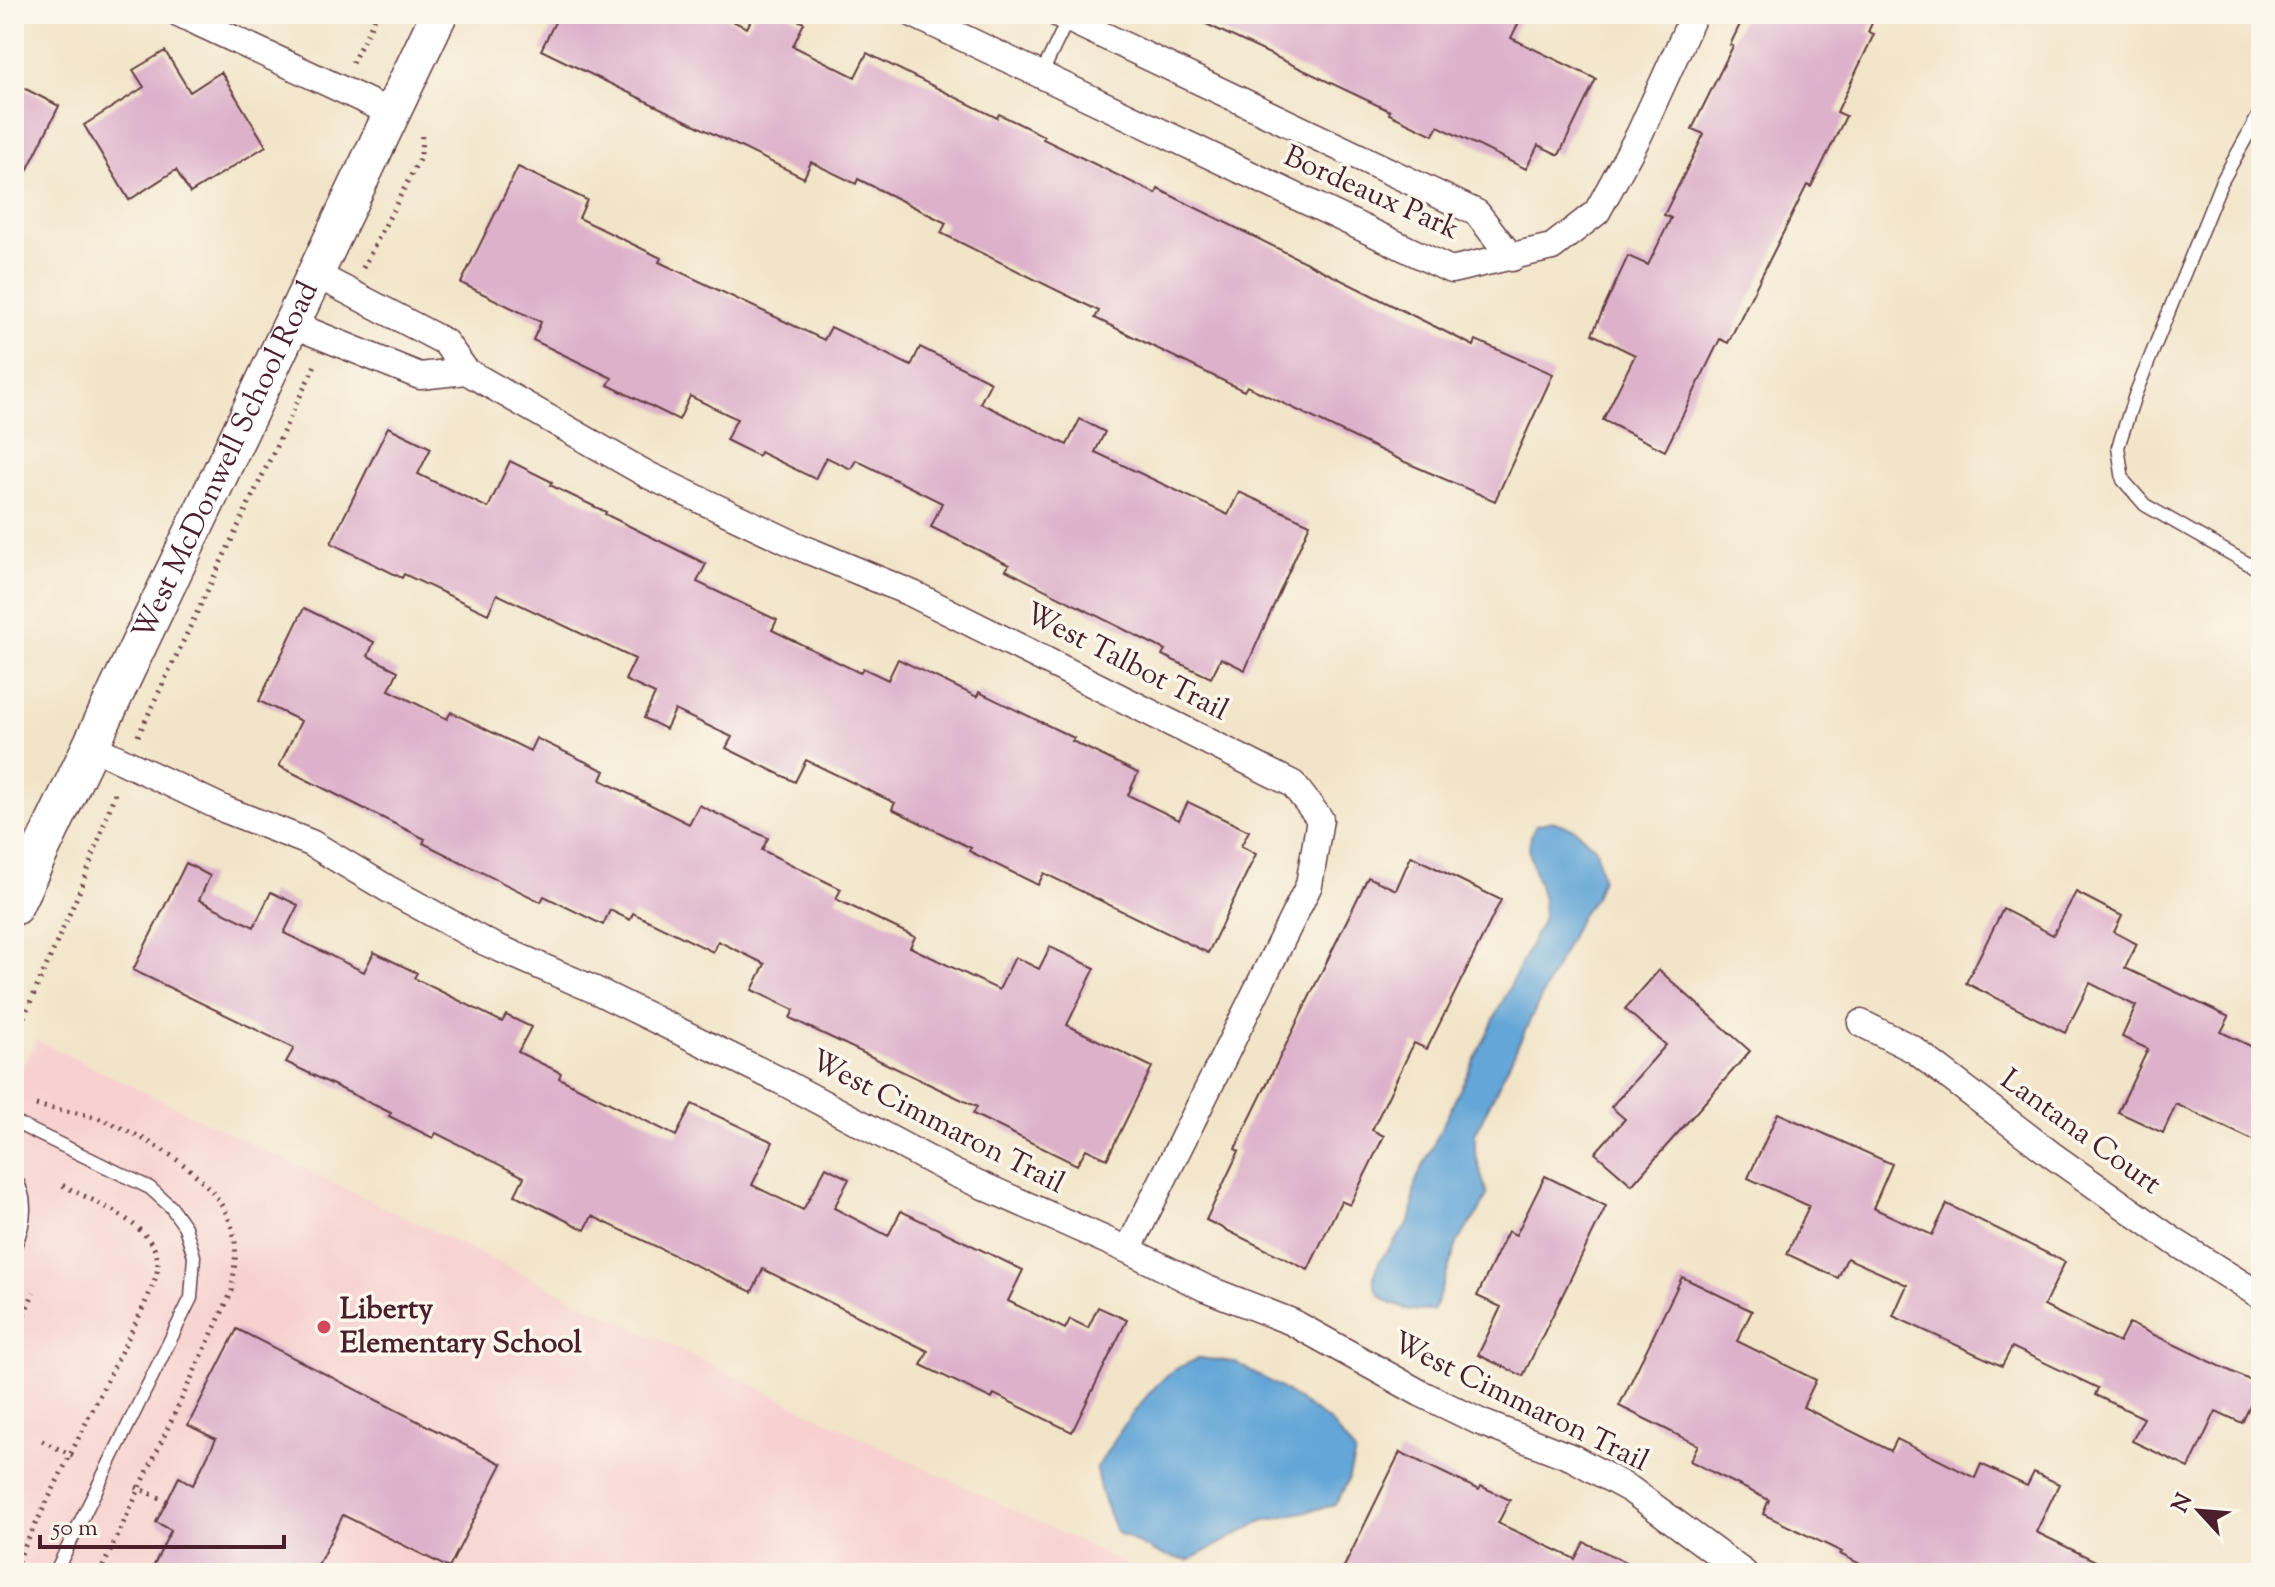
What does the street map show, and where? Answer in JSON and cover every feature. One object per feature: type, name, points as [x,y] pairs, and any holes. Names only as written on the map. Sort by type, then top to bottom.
[{"type":"main road","name":"West McDonwell School Road","points":[[14,907],[315,274],[408,118],[439,14]]},
{"type":"street","points":[[180,14],[408,118]]},
{"type":"street","name":"Bordeaux Park","points":[[913,14],[1451,270],[1512,258],[1477,213],[1063,16]]},
{"type":"street","points":[[1512,258],[1552,247],[1597,212],[1639,135],[1694,14]]},
{"type":"street","name":"West Talbot Trail","points":[[315,274],[445,342],[466,371],[648,475],[800,547],[913,594],[1293,784],[1320,819],[1309,885],[1128,1250]]},
{"type":"street","points":[[291,324],[420,376],[466,371]]},
{"type":"street","name":"West Cimmaron Trail","points":[[91,746],[226,810],[311,843],[485,942],[595,990],[785,1083],[954,1173],[1128,1250],[1205,1288],[1292,1322],[1420,1393],[1480,1422],[1573,1458],[1631,1490],[1744,1573]]},
{"type":"street","name":"Lantana Court","points":[[1861,1023],[1913,1049],[2089,1181],[2175,1242],[2261,1296]]},
{"type":"lane","points":[[1041,75],[1063,16]]},
{"type":"lane","points":[[2261,111],[2221,183],[2135,395],[2118,447],[2123,480],[2145,505],[2261,571]]},
{"type":"lane","points":[[14,1122],[150,1188],[171,1207],[185,1227],[194,1256],[191,1298],[55,1573]]},
{"type":"lane","points":[[14,1177],[22,1188],[25,1225],[14,1248]]},
{"type":"path","points":[[351,62],[377,14]]},
{"type":"path","points":[[351,292],[421,156],[408,118]]},
{"type":"path","points":[[14,1039],[84,881],[125,762],[328,339]]},
{"type":"path","points":[[26,1100],[38,1106],[102,1120],[172,1154],[205,1182],[223,1210],[235,1241],[232,1291],[100,1573]]},
{"type":"path","points":[[14,1568],[143,1308],[158,1265],[148,1237],[133,1222],[62,1185]]},
{"type":"path","points":[[14,1336],[34,1292]]},
{"type":"path","points":[[42,1441],[71,1455]]},
{"type":"path","points":[[138,1488],[167,1501]]},
{"type":"shaded area","name":"Liberty Elementary School","points":[[36,1040],[1144,1573],[14,1573],[14,1082]]},
{"type":"water","points":[[1552,821],[1575,829],[1596,849],[1602,878],[1475,1134],[1475,1152],[1487,1195],[1458,1241],[1434,1310],[1398,1306],[1377,1291],[1374,1274],[1410,1220],[1417,1179],[1542,921],[1542,895],[1529,849],[1536,825]]},
{"type":"water","points":[[1199,1358],[1235,1362],[1281,1388],[1330,1422],[1355,1453],[1348,1481],[1335,1505],[1262,1521],[1188,1561],[1157,1553],[1116,1532],[1096,1470],[1142,1401],[1176,1369]]},
{"type":"building","points":[[559,14],[718,14],[747,28],[754,14],[786,14],[804,23],[793,46],[855,77],[867,53],[997,118],[999,114],[1156,194],[1158,189],[1474,346],[1476,340],[1553,374],[1495,501],[1405,462],[1247,386],[1244,391],[1095,318],[1099,311],[941,233],[946,223],[858,179],[856,184],[811,162],[804,178],[541,50]]},
{"type":"building","points":[[1185,14],[1523,14],[1511,38],[1596,79],[1559,155],[1538,145],[1526,169],[1438,126],[1433,135],[1389,114],[1390,111]]},
{"type":"building","points":[[1745,14],[1876,14],[1868,32],[1874,34],[1837,112],[1846,116],[1811,187],[1807,185],[1728,343],[1720,339],[1665,451],[1603,420],[1635,355],[1592,334],[1628,256],[1648,265],[1671,218],[1664,215],[1704,134],[1692,129],[1733,46],[1730,45]]},
{"type":"building","points":[[165,51],[190,92],[221,72],[266,146],[190,193],[176,170],[129,200],[84,125],[144,87],[133,70]]},
{"type":"building","points":[[14,83],[59,106],[14,197]]},
{"type":"building","points":[[518,167],[587,200],[579,218],[661,258],[659,262],[824,340],[831,327],[911,366],[920,347],[991,382],[980,403],[1067,445],[1080,419],[1105,432],[1095,452],[1228,515],[1239,492],[1310,524],[1245,670],[1221,658],[1211,678],[1162,655],[1165,650],[1006,570],[1009,565],[931,527],[942,503],[856,460],[851,469],[826,457],[815,479],[760,452],[758,456],[726,440],[737,419],[690,396],[679,420],[608,385],[612,378],[533,340],[541,322],[461,283]]},
{"type":"building","points":[[388,427],[431,448],[418,474],[488,508],[510,461],[605,514],[706,564],[697,582],[777,620],[772,630],[860,673],[863,668],[888,680],[898,659],[977,697],[979,692],[1138,773],[1128,795],[1179,820],[1188,802],[1249,831],[1241,846],[1256,854],[1208,953],[1044,873],[1038,885],[892,809],[895,803],[806,760],[795,782],[726,748],[732,737],[675,710],[666,729],[644,718],[655,694],[625,680],[635,659],[497,594],[488,614],[404,574],[402,578],[331,543]]},
{"type":"building","points":[[304,608],[374,642],[368,656],[398,671],[389,690],[447,719],[451,712],[530,751],[536,738],[605,771],[601,780],[689,824],[699,805],[768,838],[762,850],[841,889],[836,899],[915,937],[910,947],[999,990],[1015,957],[1039,969],[1050,947],[1095,968],[1067,1025],[1152,1067],[1107,1159],[1086,1149],[1077,1165],[973,1114],[977,1107],[790,1018],[794,1010],[752,990],[765,964],[718,941],[713,952],[633,913],[630,920],[610,910],[603,925],[544,896],[541,902],[423,843],[425,839],[279,766],[301,721],[259,701]]},
{"type":"building","points":[[1411,856],[1501,900],[1427,1049],[1414,1043],[1372,1130],[1384,1136],[1350,1205],[1341,1201],[1308,1270],[1206,1220],[1239,1151],[1235,1149],[1368,877],[1396,890]]},
{"type":"building","points":[[186,863],[210,876],[199,900],[254,927],[271,892],[298,905],[284,933],[364,972],[374,952],[417,973],[414,978],[502,1022],[506,1015],[531,1027],[518,1052],[561,1073],[559,1078],[676,1136],[692,1104],[773,1142],[752,1185],[803,1210],[826,1167],[849,1179],[834,1208],[888,1236],[901,1211],[1023,1270],[1008,1301],[1065,1329],[1070,1319],[1088,1328],[1098,1307],[1127,1320],[1072,1432],[994,1394],[992,1399],[921,1365],[928,1351],[763,1269],[752,1292],[592,1216],[585,1230],[515,1195],[524,1177],[436,1133],[433,1138],[389,1116],[391,1113],[286,1062],[294,1048],[133,970]]},
{"type":"building","points":[[2076,892],[2122,916],[2114,932],[2137,944],[2125,968],[2229,1017],[2221,1032],[2261,1051],[2261,1144],[2176,1104],[2163,1133],[2118,1112],[2148,1049],[2122,1037],[2136,1006],[2090,983],[2065,1033],[1966,983],[2003,909],[2053,935]]},
{"type":"building","points":[[1659,970],[1750,1051],[1632,1185],[1595,1153],[1625,1119],[1611,1107],[1666,1045],[1625,1009]]},
{"type":"building","points":[[1778,1113],[1892,1164],[1873,1208],[1932,1235],[1947,1204],[2065,1262],[2044,1306],[2119,1343],[2129,1323],[2260,1385],[2242,1423],[2216,1411],[2189,1468],[2132,1441],[2144,1418],[2095,1395],[2098,1388],[2012,1347],[2002,1366],[1893,1316],[1907,1285],[1847,1258],[1838,1278],[1787,1254],[1809,1206],[1748,1178]]},
{"type":"building","points":[[1545,1176],[1606,1206],[1523,1376],[1478,1355],[1501,1307],[1477,1296],[1508,1231],[1516,1235]]},
{"type":"building","points":[[1682,1277],[1752,1311],[1737,1341],[1816,1380],[1803,1407],[1891,1451],[1897,1439],[1975,1478],[1981,1464],[2027,1486],[2034,1472],[2059,1484],[2036,1532],[2120,1573],[1878,1573],[1763,1514],[1769,1500],[1690,1461],[1698,1445],[1619,1406]]},
{"type":"building","points":[[237,1329],[502,1464],[449,1568],[343,1515],[314,1573],[150,1573],[171,1530],[156,1522],[179,1477],[193,1485],[216,1439],[188,1425]]},
{"type":"building","points":[[1400,1452],[1479,1490],[1481,1486],[1510,1500],[1498,1523],[1575,1559],[1584,1542],[1648,1573],[1341,1573]]},
{"type":"place","name":"Liberty Elementary School","points":[[324,1327]]}]
